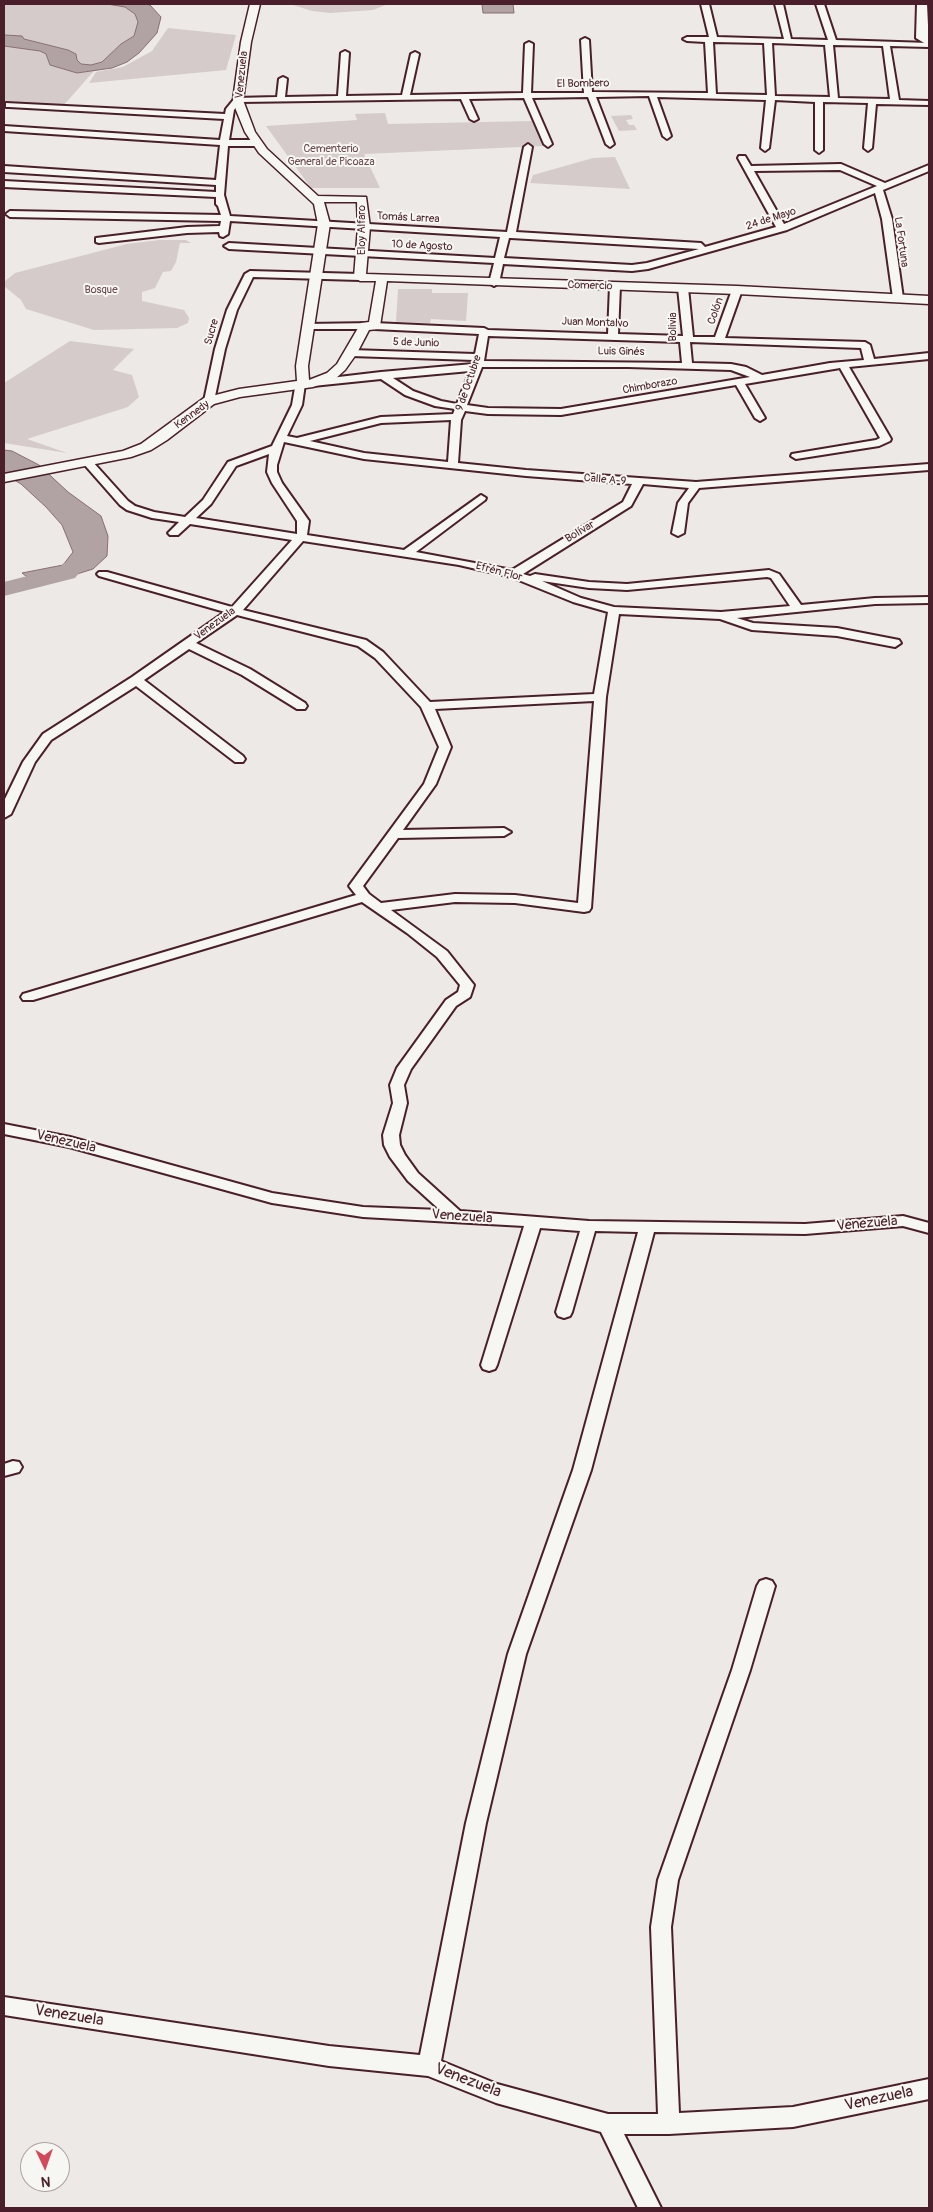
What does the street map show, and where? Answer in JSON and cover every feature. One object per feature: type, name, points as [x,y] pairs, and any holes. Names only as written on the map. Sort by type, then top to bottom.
[{"type":"main road","points":[[922,4],[926,42]]},
{"type":"street","name":"Venezuela","points":[[4,814],[29,762],[47,737],[136,680],[235,611],[300,538],[303,532],[303,521],[277,483],[272,472],[279,443],[305,383],[302,366],[324,224],[320,204],[256,143],[245,121],[238,100],[246,42],[255,4]]},
{"type":"street","points":[[705,4],[712,40],[712,94]]},
{"type":"street","points":[[779,4],[788,41]]},
{"type":"street","points":[[820,4],[831,42],[834,99]]},
{"type":"street","points":[[687,39],[886,43],[926,42]]},
{"type":"street","points":[[585,40],[590,95],[610,144]]},
{"type":"street","points":[[765,148],[771,96],[768,41]]},
{"type":"street","points":[[886,43],[895,102]]},
{"type":"street","points":[[528,44],[527,96],[548,144]]},
{"type":"street","points":[[342,98],[345,53]]},
{"type":"street","points":[[406,97],[415,54]]},
{"type":"street","points":[[280,99],[282,79]]},
{"type":"street","points":[[652,94],[667,136]]},
{"type":"street","name":"El Bombero","points":[[238,100],[712,94],[929,103]]},
{"type":"street","points":[[464,97],[474,119]]},
{"type":"street","points":[[819,98],[819,150]]},
{"type":"street","points":[[100,240],[187,230],[224,232],[220,183],[224,143],[230,109],[238,100]]},
{"type":"street","points":[[868,148],[872,101]]},
{"type":"street","points":[[9,105],[49,119],[224,143],[256,143]]},
{"type":"street","points":[[4,128],[49,119],[228,117]]},
{"type":"street","points":[[494,283],[498,261],[508,235],[528,147]]},
{"type":"street","points":[[742,158],[778,225],[784,228]]},
{"type":"street","points":[[748,169],[841,166],[883,188]]},
{"type":"street","name":"24 de Mayo","points":[[614,268],[648,266],[784,228],[929,168]]},
{"type":"street","points":[[4,169],[220,183]]},
{"type":"street","points":[[4,184],[220,195]]},
{"type":"street","name":"La Fortuna","points":[[883,188],[898,298]]},
{"type":"street","name":"Eloy Alfaro","points":[[315,199],[362,199],[364,227],[360,277]]},
{"type":"street","name":"Tomás Larrea","points":[[10,214],[223,218],[715,247]]},
{"type":"street","name":"10 de Agosto","points":[[229,246],[614,268]]},
{"type":"street","points":[[687,246],[700,251]]},
{"type":"street","points":[[613,286],[618,275],[648,266]]},
{"type":"street","points":[[613,336],[614,268]]},
{"type":"street","name":"Comercio","points":[[250,274],[737,290],[929,300]]},
{"type":"street","name":"Sucre","points":[[209,401],[220,349],[232,310],[250,274]]},
{"type":"street","points":[[305,383],[335,373],[351,353],[369,326],[382,278]]},
{"type":"street","name":"Bolivia","points":[[683,288],[686,338],[685,376]]},
{"type":"street","name":"Colón","points":[[719,340],[737,290]]},
{"type":"street","name":"Juan Montalvo","points":[[308,326],[369,326],[483,332],[865,345],[870,362]]},
{"type":"street","name":"9 de Octubre","points":[[453,465],[458,415],[478,363],[483,332]]},
{"type":"street","name":"5 de Junio","points":[[351,353],[478,363]]},
{"type":"street","name":"Chimborazo","points":[[458,415],[488,410],[570,412],[685,376],[740,382],[843,365],[929,356]]},
{"type":"street","name":"Luis Ginés","points":[[305,383],[478,363],[685,376],[735,367],[761,378]]},
{"type":"street","points":[[796,456],[878,443],[886,439],[843,365]]},
{"type":"street","points":[[381,375],[418,398],[439,404],[458,415]]},
{"type":"street","points":[[740,382],[760,418]]},
{"type":"street","name":"Kennedy","points":[[83,464],[126,454],[146,447],[209,401],[239,393],[305,383]]},
{"type":"street","points":[[297,441],[382,420],[458,415]]},
{"type":"street","points":[[309,438],[319,446]]},
{"type":"street","name":"Calle A-9","points":[[279,443],[297,441],[364,456],[638,483],[696,485],[822,477],[929,467]]},
{"type":"street","points":[[174,533],[207,502],[232,464],[279,443]]},
{"type":"street","points":[[4,478],[83,464]]},
{"type":"street","name":"Efrén Flor","points":[[83,464],[124,503],[131,508],[152,515],[460,562],[514,574],[577,600],[614,610],[721,616],[797,608],[929,600]]},
{"type":"street","name":"Bolívar","points":[[514,574],[627,504],[638,483]]},
{"type":"street","points":[[678,533],[683,503],[696,485]]},
{"type":"street","points":[[407,553],[481,498]]},
{"type":"street","points":[[514,574],[590,585],[628,587],[769,573],[775,576],[797,608]]},
{"type":"street","points":[[103,574],[140,586],[362,643],[379,655],[427,706],[445,746],[430,784],[356,886],[364,897],[412,930],[442,954],[460,973],[467,985],[465,994],[452,1004],[404,1068],[397,1085],[400,1103],[391,1135],[392,1145],[398,1157],[413,1177],[456,1216]]},
{"type":"street","points":[[378,907],[455,898],[515,899],[584,908],[600,697],[614,610]]},
{"type":"street","points":[[721,616],[736,623],[752,626],[837,632],[895,643]]},
{"type":"street","points":[[188,644],[246,672],[301,706]]},
{"type":"street","points":[[136,680],[239,759]]},
{"type":"street","points":[[427,706],[600,697]]},
{"type":"street","points":[[4,785],[17,790]]},
{"type":"street","points":[[394,834],[504,832]]},
{"type":"street","points":[[28,997],[364,897]]},
{"type":"street","name":"Venezuela","points":[[4,1129],[70,1142],[272,1198],[363,1212],[456,1216],[589,1226],[805,1229],[903,1221],[929,1228]]},
{"type":"street","points":[[488,1365],[533,1223]]},
{"type":"street","points":[[564,1312],[589,1226]]},
{"type":"street","points":[[429,2066],[476,1822],[517,1654],[582,1470],[647,1227]]},
{"type":"street","points":[[669,2124],[661,1928],[668,1880],[741,1670],[766,1586]]},
{"type":"street","name":"Venezuela","points":[[4,2006],[329,2056],[429,2066],[496,2093],[608,2124],[669,2124],[793,2117],[929,2089]]},
{"type":"street","points":[[608,2124],[650,2208]]},
{"type":"green space","points":[[4,4],[107,4],[125,7],[135,14],[138,22],[135,36],[121,44],[102,62],[91,65],[81,64],[68,50],[24,39],[21,36],[4,35]]},
{"type":"green space","points":[[290,4],[388,4],[373,10],[330,13],[312,11]]},
{"type":"green space","points":[[168,28],[236,35],[226,70],[89,83],[96,72],[123,67],[152,51]]},
{"type":"green space","points":[[4,46],[40,51],[46,54],[50,65],[62,69],[77,73],[94,71],[62,107],[4,104]]},
{"type":"green space","name":"Cementerio General de Picoaza","points":[[385,113],[388,124],[532,121],[543,146],[364,154],[380,188],[311,188],[266,126],[357,120],[355,114]]},
{"type":"green space","points":[[631,115],[633,119],[626,120],[629,125],[634,125],[637,130],[619,131],[611,116]]},
{"type":"green space","points":[[615,157],[630,189],[530,183],[533,175],[593,158]]},
{"type":"green space","name":"Bosque","points":[[160,240],[186,240],[191,243],[180,243],[176,262],[171,271],[163,272],[155,288],[142,292],[142,301],[184,310],[189,318],[188,323],[177,328],[94,330],[26,309],[21,300],[4,286],[4,282],[15,273],[127,244]]},
{"type":"green space","points":[[398,289],[432,289],[432,293],[468,293],[466,321],[431,319],[430,323],[396,322]]},
{"type":"green space","points":[[70,341],[134,349],[113,370],[132,375],[139,397],[128,407],[27,439],[67,453],[4,443],[4,383]]},
{"type":"shaded area","points":[[107,4],[150,5],[161,17],[157,33],[139,53],[127,62],[112,68],[77,73],[50,65],[46,54],[40,51],[4,46],[4,35],[22,36],[24,39],[68,50],[76,54],[77,60],[81,64],[91,65],[102,62],[121,44],[134,36],[138,22],[135,14],[125,7]]},
{"type":"shaded area","points":[[482,4],[513,4],[514,13],[483,13]]},
{"type":"shaded area","points":[[4,450],[12,451],[39,465],[68,492],[101,516],[108,536],[107,556],[93,569],[39,586],[22,573],[63,565],[73,552],[62,525],[21,484],[4,474]]},
{"type":"waterway","points":[[4,589],[67,573],[72,568]]}]
